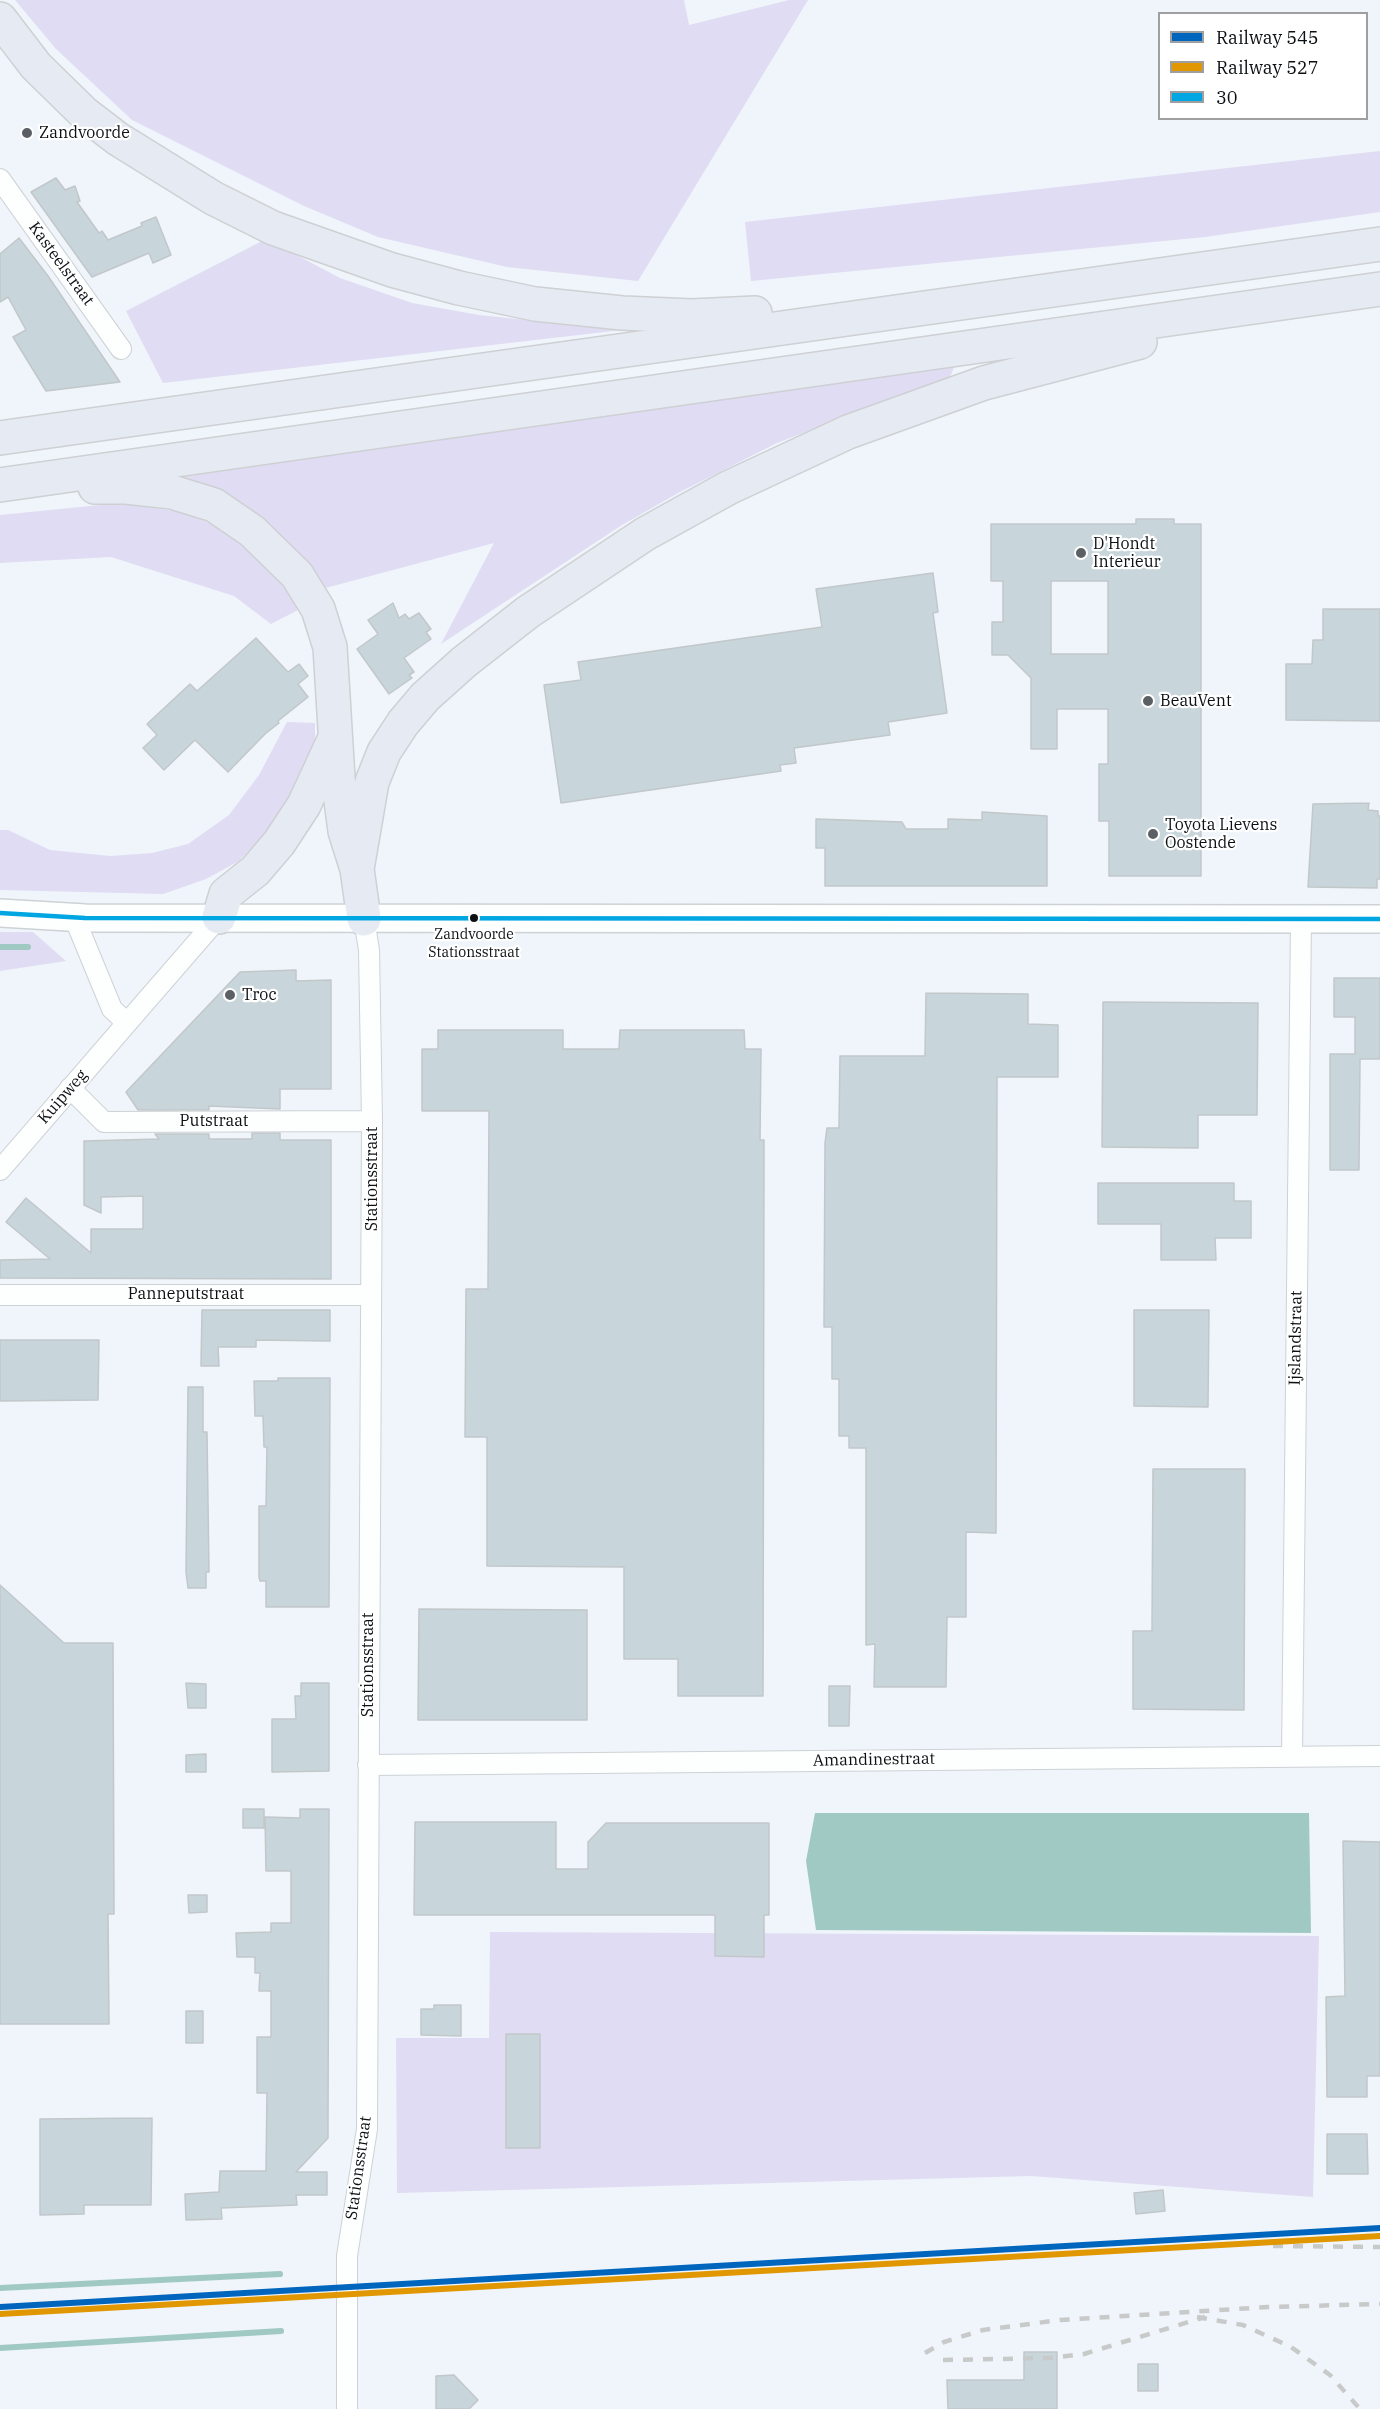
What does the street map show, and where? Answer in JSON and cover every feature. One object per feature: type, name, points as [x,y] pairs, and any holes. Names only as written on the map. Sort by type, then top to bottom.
[{"type":"highway","points":[[0,19],[36,66],[76,105],[151,162],[213,198],[273,228],[392,270],[459,288],[535,304],[622,313],[692,316],[982,300]]},
{"type":"highway","points":[[0,438],[1380,244]]},
{"type":"highway","points":[[0,486],[1380,290]]},
{"type":"highway","points":[[357,869],[372,783],[384,752],[403,723],[425,697],[464,662],[528,612],[645,534],[728,488],[848,432],[984,383],[1140,342],[1380,290]]},
{"type":"highway","points":[[0,486],[126,487],[172,492],[214,505],[252,531],[297,575],[318,609],[330,648],[338,778],[345,831],[357,869],[364,919]]},
{"type":"highway","points":[[219,917],[226,894],[255,870],[279,843],[304,805],[336,736]]},
{"type":"main road","points":[[0,912],[74,916],[364,919],[1380,919]]},
{"type":"street","name":"Kasteelstraat","points":[[0,179],[121,349]]},
{"type":"street","points":[[74,916],[112,1009],[127,1023]]},
{"type":"street","name":"Kuipweg","points":[[0,1170],[219,917]]},
{"type":"street","name":"Stationsstraat","points":[[347,2409],[347,2256],[367,2129],[372,1121],[369,950],[364,919]]},
{"type":"street","name":"Ijslandstraat","points":[[1292,1756],[1300,919]]},
{"type":"street","name":"Putstraat","points":[[70,1088],[104,1122],[372,1121]]},
{"type":"street","name":"Panneputstraat","points":[[0,1294],[371,1295]]},
{"type":"street","name":"Amandinestraat","points":[[368,1765],[1380,1756]]},
{"type":"shaded area","points":[[15,0],[684,0],[689,25],[789,0],[808,0],[638,281],[507,267],[378,237],[304,206],[132,120],[56,49]]},
{"type":"shaded area","points":[[1380,151],[1380,212],[1205,237],[751,281],[745,222]]},
{"type":"shaded area","points":[[266,239],[340,278],[412,303],[479,315],[622,330],[163,383],[126,311]]},
{"type":"shaded area","points":[[955,365],[950,377],[777,443],[680,492],[622,525],[441,644],[494,543],[318,590],[175,478]]},
{"type":"shaded area","points":[[120,503],[181,512],[215,525],[238,539],[277,575],[298,610],[271,624],[234,596],[111,557],[0,563],[0,515]]},
{"type":"shaded area","points":[[287,722],[315,723],[315,743],[301,783],[271,827],[239,861],[206,879],[163,894],[0,890],[0,830],[8,830],[50,850],[110,856],[152,853],[188,844],[229,815],[259,775]]},
{"type":"shaded area","points":[[0,932],[33,932],[66,961],[0,971]]},
{"type":"shaded area","points":[[815,1813],[1309,1813],[1311,1933],[816,1930],[806,1861]]},
{"type":"shaded area","points":[[490,1932],[1319,1936],[1313,2197],[1031,2176],[397,2193],[396,2038],[489,2038]]},
{"type":"building","points":[[56,178],[65,190],[75,186],[80,201],[77,202],[99,233],[102,231],[108,240],[142,226],[141,223],[156,217],[171,255],[153,263],[149,253],[92,277],[31,192]]},
{"type":"building","points":[[19,238],[48,276],[120,382],[46,391],[13,337],[26,330],[8,297],[0,302],[0,254]]},
{"type":"building","points":[[1136,519],[1174,519],[1174,524],[1201,524],[1201,876],[1109,876],[1109,821],[1099,821],[1099,764],[1108,764],[1108,709],[1057,709],[1057,749],[1031,749],[1031,678],[1008,655],[992,655],[992,622],[1003,622],[1003,581],[991,581],[991,524],[1136,524]],"holes":[[[1051,581],[1108,581],[1108,654],[1051,654]]]},
{"type":"building","points":[[933,573],[938,612],[933,613],[947,713],[888,722],[890,735],[794,748],[796,763],[780,765],[781,771],[561,803],[544,685],[581,680],[578,662],[822,627],[816,589]]},
{"type":"building","points":[[393,603],[399,618],[405,614],[409,619],[419,613],[431,629],[426,632],[431,639],[404,658],[414,672],[409,675],[412,678],[389,694],[357,649],[378,634],[368,620]]},
{"type":"building","points":[[1323,609],[1380,609],[1380,721],[1286,720],[1286,664],[1312,664],[1313,640],[1323,640]]},
{"type":"building","points":[[256,638],[288,672],[299,664],[308,676],[298,684],[308,697],[278,721],[279,723],[228,772],[195,740],[164,770],[143,748],[157,735],[147,724],[190,684],[197,691]]},
{"type":"building","points":[[1369,803],[1368,810],[1378,811],[1378,816],[1380,816],[1380,879],[1377,879],[1377,888],[1308,887],[1313,804]]},
{"type":"building","points":[[982,812],[1047,816],[1047,886],[825,886],[825,848],[816,848],[816,819],[902,822],[906,829],[948,829],[948,819],[982,820]]},
{"type":"building","points":[[296,970],[296,981],[331,980],[331,1089],[280,1089],[280,1109],[209,1106],[209,1110],[138,1110],[126,1092],[240,972]]},
{"type":"building","points":[[1334,978],[1380,978],[1380,1059],[1360,1059],[1359,1170],[1330,1170],[1330,1054],[1355,1054],[1355,1017],[1334,1017]]},
{"type":"building","points":[[926,993],[1028,994],[1028,1024],[1058,1025],[1058,1077],[997,1077],[996,1533],[966,1532],[966,1617],[947,1617],[946,1687],[874,1687],[875,1644],[866,1645],[866,1448],[849,1448],[849,1436],[839,1436],[839,1379],[832,1379],[832,1327],[824,1327],[825,1143],[827,1128],[839,1128],[840,1056],[925,1056]]},
{"type":"building","points":[[1103,1002],[1258,1003],[1257,1115],[1198,1115],[1198,1148],[1102,1147]]},
{"type":"building","points":[[438,1030],[563,1030],[563,1049],[619,1049],[620,1030],[744,1030],[745,1049],[761,1049],[760,1140],[764,1140],[763,1696],[678,1696],[678,1659],[624,1659],[624,1567],[487,1566],[487,1437],[465,1437],[466,1289],[488,1289],[489,1111],[422,1111],[422,1049],[438,1049]]},
{"type":"building","points":[[252,1133],[280,1133],[280,1140],[331,1140],[331,1279],[0,1278],[0,1260],[50,1259],[6,1222],[26,1198],[91,1253],[91,1229],[143,1229],[143,1196],[101,1197],[101,1213],[84,1205],[84,1141],[159,1139],[155,1134],[209,1134],[209,1139],[252,1139]]},
{"type":"building","points":[[1098,1183],[1234,1183],[1234,1201],[1251,1201],[1251,1238],[1215,1238],[1216,1260],[1161,1260],[1161,1224],[1098,1224]]},
{"type":"building","points":[[202,1310],[330,1310],[330,1341],[256,1340],[256,1347],[218,1347],[219,1366],[201,1366]]},
{"type":"building","points":[[1134,1310],[1209,1310],[1208,1407],[1134,1406]]},
{"type":"building","points":[[0,1340],[99,1340],[98,1400],[0,1401]]},
{"type":"building","points":[[278,1378],[330,1378],[329,1607],[266,1607],[266,1581],[260,1581],[259,1577],[259,1506],[266,1506],[267,1447],[264,1447],[263,1416],[255,1416],[254,1381],[278,1381]]},
{"type":"building","points":[[188,1387],[203,1387],[203,1432],[207,1432],[209,1572],[206,1572],[206,1588],[188,1588],[186,1572]]},
{"type":"building","points":[[1153,1469],[1245,1469],[1244,1710],[1133,1709],[1133,1631],[1152,1631]]},
{"type":"building","points":[[0,1585],[64,1643],[113,1643],[114,1914],[108,1914],[109,2024],[0,2024]]},
{"type":"building","points":[[419,1609],[587,1610],[587,1720],[418,1720]]},
{"type":"building","points":[[186,1683],[206,1684],[206,1708],[188,1708]]},
{"type":"building","points":[[301,1683],[329,1683],[329,1771],[272,1772],[272,1719],[296,1719],[295,1696],[301,1696]]},
{"type":"building","points":[[829,1686],[850,1686],[849,1726],[829,1726]]},
{"type":"building","points":[[206,1754],[206,1772],[186,1772],[186,1755]]},
{"type":"building","points":[[243,1809],[264,1809],[264,1828],[243,1828]]},
{"type":"building","points":[[300,1809],[329,1809],[328,2138],[296,2172],[327,2172],[327,2195],[296,2195],[297,2205],[221,2208],[222,2219],[186,2220],[185,2194],[219,2192],[220,2171],[266,2171],[267,2093],[257,2093],[257,2037],[271,2037],[271,1991],[259,1991],[260,1973],[255,1973],[255,1957],[237,1957],[236,1933],[271,1932],[271,1923],[291,1923],[291,1871],[266,1871],[265,1817],[300,1818]]},
{"type":"building","points":[[415,1822],[556,1822],[556,1869],[588,1869],[588,1842],[606,1823],[769,1823],[769,1915],[764,1915],[764,1957],[715,1956],[715,1915],[414,1915]]},
{"type":"building","points":[[1343,1841],[1380,1842],[1380,2076],[1367,2076],[1367,2097],[1327,2097],[1326,1997],[1345,1996]]},
{"type":"building","points":[[188,1895],[207,1895],[207,1912],[189,1913]]},
{"type":"building","points":[[434,2005],[461,2005],[461,2036],[421,2035],[421,2009],[434,2009]]},
{"type":"building","points":[[186,2011],[203,2011],[203,2043],[186,2043]]},
{"type":"building","points":[[506,2034],[540,2034],[540,2148],[506,2148]]},
{"type":"building","points":[[152,2118],[151,2205],[84,2205],[84,2214],[40,2215],[40,2119]]},
{"type":"building","points":[[1327,2134],[1367,2134],[1368,2174],[1327,2174]]},
{"type":"building","points":[[1163,2190],[1165,2211],[1136,2214],[1134,2193]]},
{"type":"building","points":[[1024,2352],[1057,2352],[1057,2409],[948,2409],[947,2380],[1024,2380]]},
{"type":"building","points":[[1138,2364],[1158,2364],[1158,2391],[1138,2391]]},
{"type":"building","points":[[454,2375],[478,2400],[469,2409],[436,2409],[436,2376]]},
{"type":"waterway","points":[[0,947],[28,947]]},
{"type":"waterway","points":[[0,2288],[280,2274]]},
{"type":"waterway","points":[[0,2348],[281,2331]]},
{"type":"railway","points":[[1273,2246],[1380,2247]]},
{"type":"railway","points":[[925,2353],[944,2342],[983,2330],[1060,2320],[1268,2307],[1380,2304]]},
{"type":"railway","points":[[1197,2317],[1243,2325],[1291,2347],[1330,2375],[1360,2409]]},
{"type":"railway","points":[[943,2360],[1050,2358],[1084,2354],[1205,2317]]},
{"type":"rail line","name":"545","points":[[0,2307],[1380,2228]]},
{"type":"rail line","name":"527","points":[[0,2314],[1380,2236]]},
{"type":"transit line","name":"30","points":[[0,913],[85,918],[1380,919]]},
{"type":"place","name":"Zandvoorde","points":[[27,133]]},
{"type":"place","name":"D'Hondt Interieur","points":[[1081,553]]},
{"type":"place","name":"BeauVent","points":[[1148,701]]},
{"type":"place","name":"Toyota Lievens Oostende","points":[[1153,834]]},
{"type":"place","name":"Zandvoorde Stationsstraat","points":[[474,918]]},
{"type":"place","name":"Troc","points":[[230,995]]}]
